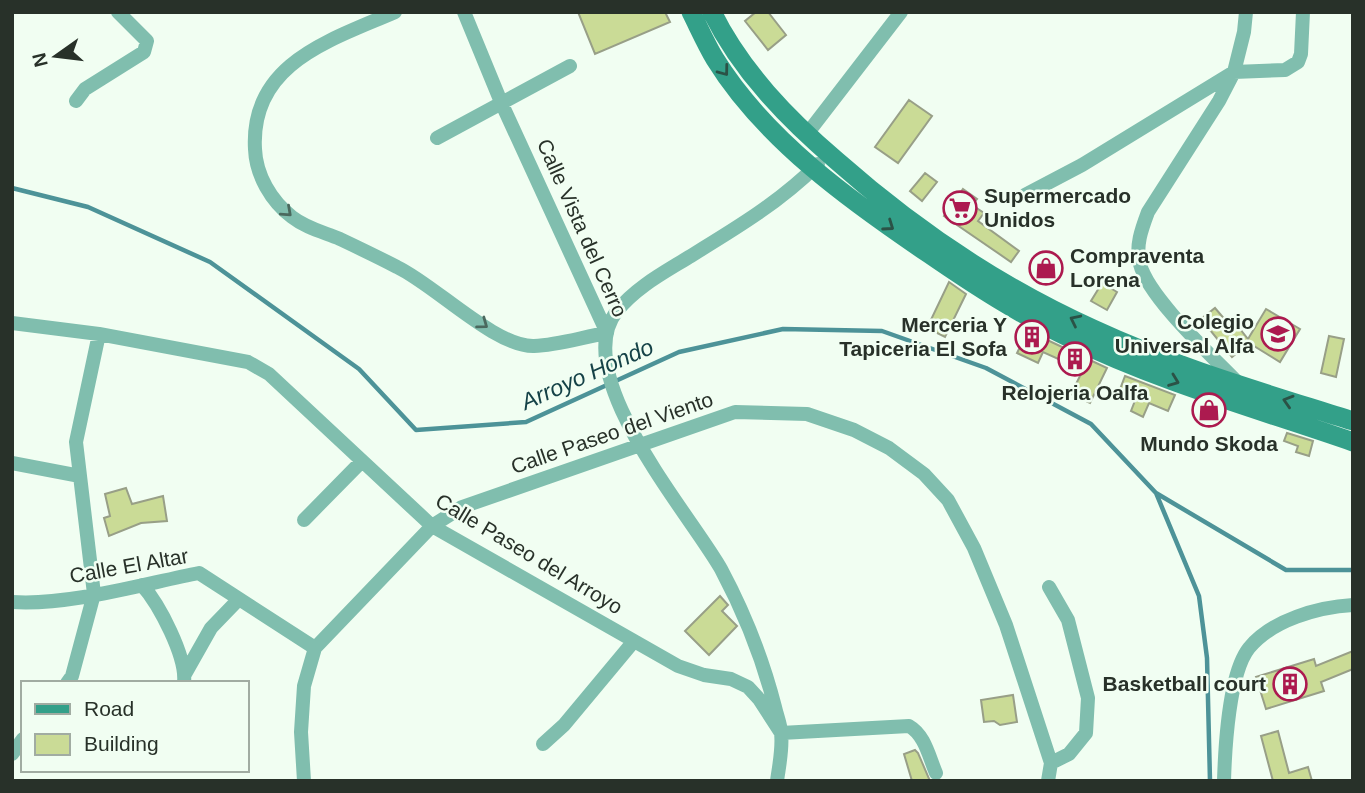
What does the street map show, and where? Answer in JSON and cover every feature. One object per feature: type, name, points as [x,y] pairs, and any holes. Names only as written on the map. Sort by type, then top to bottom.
[{"type":"main road","points":[[691,12],[716,60],[759,116],[814,168],[866,210],[969,281],[1070,339],[1221,398],[1353,442]]},
{"type":"main road","points":[[712,12],[752,75],[807,134],[869,189],[943,244],[1044,305],[1106,335],[1242,387],[1353,421]]},
{"type":"street","points":[[76,101],[85,89],[144,52],[146,41],[118,12]]},
{"type":"street","name":"Calle Vista del Cerro","points":[[395,12],[322,44],[293,62],[265,96],[258,112],[254,134],[259,172],[268,190],[291,217],[307,227],[361,248],[408,272],[498,335],[514,343],[532,346],[607,333],[501,102],[464,12]]},
{"type":"street","points":[[807,134],[901,12]]},
{"type":"street","points":[[1242,387],[1150,286],[1139,263],[1138,251],[1142,226],[1148,212],[1219,101],[1234,72],[1246,12]]},
{"type":"street","points":[[1025,195],[1082,165],[1234,72],[1285,71],[1298,62],[1301,54],[1303,12]]},
{"type":"street","points":[[437,138],[570,66]]},
{"type":"street","points":[[777,781],[781,733],[769,686],[749,629],[721,570],[640,446],[623,412],[609,374],[607,333],[615,313],[649,282],[763,211],[828,154]]},
{"type":"street","name":"Calle Paseo del Arroyo","points":[[12,323],[99,334],[248,362],[269,374],[432,526],[678,666],[704,675],[731,679],[748,687],[781,733]]},
{"type":"street","points":[[68,681],[72,676],[94,594],[76,442],[99,334]]},
{"type":"street","name":"Calle Paseo del Viento","points":[[315,648],[432,526],[462,507],[735,412],[807,414],[854,430],[889,447],[924,474],[948,500],[974,548],[1006,625],[1051,763],[1048,781]]},
{"type":"street","points":[[304,520],[362,461]]},
{"type":"street","points":[[12,463],[80,476]]},
{"type":"street","name":"Calle El Altar","points":[[12,602],[29,603],[94,594],[198,573],[315,648]]},
{"type":"street","points":[[142,585],[162,614],[185,678]]},
{"type":"street","points":[[1049,587],[1068,620],[1088,698],[1086,733],[1069,754],[1051,763]]},
{"type":"street","points":[[185,678],[211,628],[239,599]]},
{"type":"street","points":[[1224,781],[1228,722],[1238,673],[1248,649],[1283,622],[1317,610],[1353,605]]},
{"type":"street","points":[[543,744],[572,716],[634,641]]},
{"type":"street","points":[[304,781],[301,732],[304,686],[315,648]]},
{"type":"street","points":[[781,733],[909,726],[916,730],[921,738],[936,773]]},
{"type":"building","points":[[578,12],[665,12],[670,22],[595,54]]},
{"type":"building","points":[[756,12],[768,12],[786,35],[768,50],[745,21]]},
{"type":"building","points":[[909,100],[932,116],[898,163],[875,147]]},
{"type":"building","points":[[925,173],[937,182],[922,201],[910,191]]},
{"type":"building","points":[[963,189],[977,199],[972,205],[984,213],[978,221],[1019,251],[1011,262],[944,216]]},
{"type":"building","name":"Compraventa Lorena","points":[[1042,255],[1059,265],[1049,281],[1033,271]]},
{"type":"building","points":[[949,282],[966,294],[945,337],[927,328]]},
{"type":"building","points":[[1102,283],[1117,292],[1107,310],[1091,301]]},
{"type":"building","points":[[1215,308],[1232,328],[1236,324],[1248,339],[1266,309],[1300,329],[1280,362],[1249,343],[1232,357],[1201,319]]},
{"type":"building","points":[[1028,331],[1107,368],[1090,403],[1071,394],[1083,370],[1043,352],[1038,363],[1017,353]]},
{"type":"building","points":[[1329,336],[1344,339],[1336,377],[1321,373]]},
{"type":"building","points":[[1125,376],[1175,395],[1168,411],[1149,403],[1143,417],[1131,411],[1136,398],[1119,392]]},
{"type":"building","name":"Mundo Skoda","points":[[1203,405],[1218,410],[1213,422],[1199,417]]},
{"type":"building","points":[[1287,433],[1313,441],[1309,456],[1296,452],[1298,446],[1284,441]]},
{"type":"building","points":[[126,488],[132,504],[163,496],[167,521],[141,523],[109,536],[104,518],[110,516],[105,494]]},
{"type":"building","points":[[720,596],[728,605],[722,611],[737,626],[709,655],[685,631]]},
{"type":"building","name":"Basketball court","points":[[1353,651],[1353,669],[1321,682],[1324,691],[1266,709],[1256,677],[1314,659],[1316,666]]},
{"type":"building","points":[[1013,695],[1017,722],[1000,725],[994,721],[984,722],[981,700]]},
{"type":"building","points":[[1278,731],[1289,773],[1308,767],[1312,781],[1273,781],[1261,736]]},
{"type":"building","points":[[915,750],[930,781],[912,781],[904,754]]},
{"type":"waterway","name":"Arroyo Hondo","points":[[12,188],[88,207],[210,262],[359,369],[416,430],[526,422],[679,352],[783,329],[882,331],[986,368],[1091,424],[1156,493],[1286,570],[1353,570]]},
{"type":"waterway","points":[[1156,493],[1199,596],[1207,658],[1210,781]]},
{"type":"place","name":"Supermercado Unidos","points":[[960,208]]},
{"type":"place","name":"Compraventa Lorena","points":[[1046,268]]},
{"type":"place","name":"Colegio Universal Alfa","points":[[1278,334]]},
{"type":"place","name":"Merceria Y Tapiceria El Sofa","points":[[1032,337]]},
{"type":"place","name":"Relojeria Oalfa","points":[[1075,359]]},
{"type":"place","name":"Mundo Skoda","points":[[1209,410]]},
{"type":"place","name":"Basketball court","points":[[1290,684]]}]
